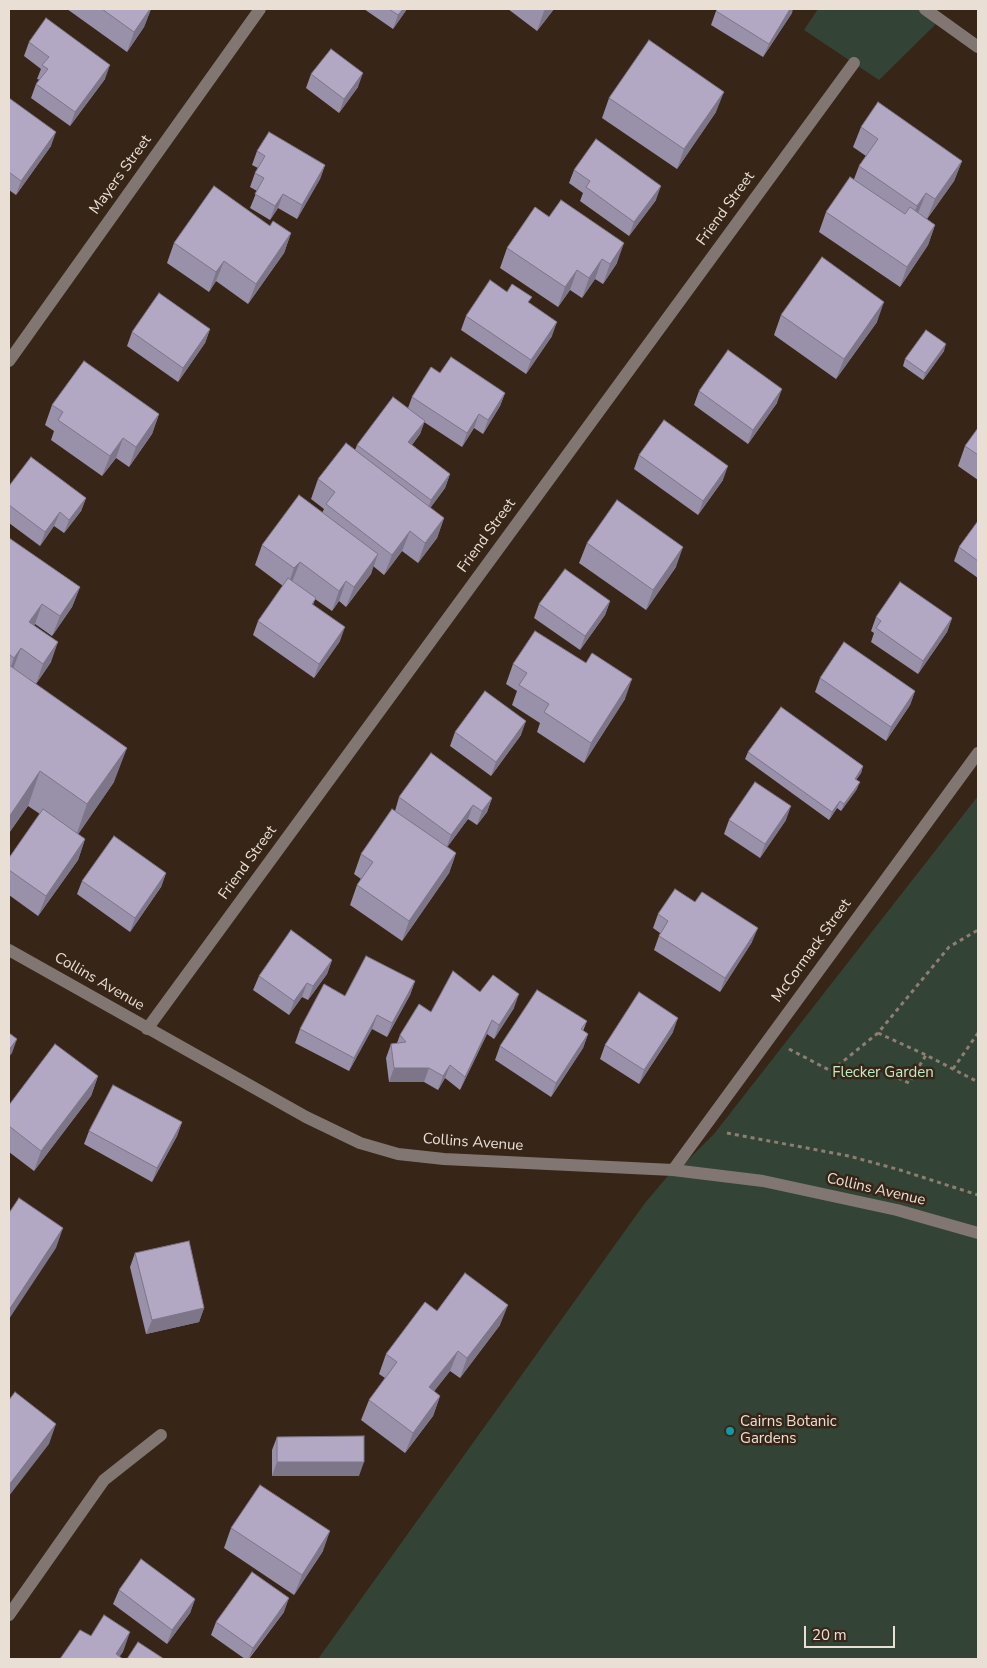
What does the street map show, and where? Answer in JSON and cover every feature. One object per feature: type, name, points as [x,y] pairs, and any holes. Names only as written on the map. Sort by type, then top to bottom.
[{"type":"street","name":"Mayers Street","points":[[9,361],[260,9]]},
{"type":"street","points":[[925,9],[978,47]]},
{"type":"street","name":"Friend Street","points":[[147,1029],[854,63]]},
{"type":"street","name":"McCormack Street","points":[[673,1170],[978,753]]},
{"type":"street","name":"Collins Avenue","points":[[9,950],[147,1029],[360,1143],[398,1154],[444,1159],[673,1170],[763,1181],[897,1210],[978,1233]]},
{"type":"street","points":[[9,1615],[104,1480],[161,1435]]},
{"type":"path","points":[[768,1039],[831,1071],[878,1033],[949,947],[978,930]]},
{"type":"path","points":[[878,1033],[978,1082]]},
{"type":"path","points":[[953,1069],[978,1033]]},
{"type":"path","points":[[898,1078],[909,1082],[926,1055]]},
{"type":"path","points":[[702,1128],[849,1156],[978,1195]]},
{"type":"green space","points":[[818,9],[925,9],[940,20],[879,80],[804,30]]},
{"type":"green space","name":"Cairns Botanic Gardens","points":[[978,796],[978,1659],[318,1659],[645,1203],[673,1170],[677,1171],[714,1134]]},
{"type":"building","points":[[102,9],[150,9],[134,32]]},
{"type":"building","points":[[389,9],[403,9],[398,15]]},
{"type":"building","points":[[718,9],[790,9],[769,44],[716,11]]},
{"type":"building","points":[[46,18],[110,65],[75,112],[36,84],[48,69],[42,65],[49,57],[29,42]]},
{"type":"building","points":[[649,40],[724,92],[684,149],[609,98]]},
{"type":"building","points":[[331,49],[363,73],[344,99],[311,74]]},
{"type":"building","points":[[9,98],[56,132],[21,181],[9,172]]},
{"type":"building","points":[[878,102],[962,161],[935,199],[926,193],[917,206],[859,166],[878,139],[861,127]]},
{"type":"building","points":[[269,132],[325,165],[302,205],[283,194],[275,206],[255,194],[264,178],[255,173],[265,156],[257,151]]},
{"type":"building","points":[[596,139],[661,186],[634,222],[586,187],[590,181],[574,170]]},
{"type":"building","points":[[850,177],[905,214],[910,207],[935,225],[907,267],[826,212]]},
{"type":"building","points":[[214,186],[270,226],[273,221],[291,233],[256,284],[224,261],[216,272],[174,243]]},
{"type":"building","points":[[561,200],[624,243],[610,264],[602,259],[589,278],[577,270],[565,287],[507,248],[535,207],[549,217]]},
{"type":"building","points":[[822,257],[884,302],[844,359],[781,315]]},
{"type":"building","points":[[490,280],[507,292],[512,284],[532,297],[528,302],[557,322],[531,360],[466,316]]},
{"type":"building","points":[[159,293],[210,329],[183,368],[132,332]]},
{"type":"building","points":[[926,330],[946,344],[925,373],[905,359]]},
{"type":"building","points":[[728,350],[782,389],[753,430],[699,391]]},
{"type":"building","points":[[451,357],[505,393],[488,420],[479,414],[467,433],[412,397],[431,367],[440,373]]},
{"type":"building","points":[[84,361],[159,414],[136,447],[123,438],[110,456],[58,420],[63,412],[52,405]]},
{"type":"building","points":[[393,397],[425,421],[408,442],[450,474],[431,500],[357,445]]},
{"type":"building","points":[[664,420],[728,466],[703,501],[639,455]]},
{"type":"building","points":[[978,428],[978,455],[965,446]]},
{"type":"building","points":[[346,443],[444,518],[425,543],[410,531],[392,555],[326,504],[335,492],[318,479]]},
{"type":"building","points":[[31,457],[86,498],[69,520],[60,512],[45,532],[9,505],[9,486]]},
{"type":"building","points":[[299,495],[378,554],[354,587],[346,581],[339,591],[300,562],[294,568],[262,545]]},
{"type":"building","points":[[617,500],[683,547],[653,590],[587,543]]},
{"type":"building","points":[[978,521],[978,561],[959,547]]},
{"type":"building","points":[[9,538],[80,587],[60,616],[42,604],[29,622],[58,642],[43,664],[21,648],[14,658],[9,654]]},
{"type":"building","points":[[565,569],[610,601],[585,636],[539,604]]},
{"type":"building","points":[[288,578],[316,598],[312,604],[345,627],[319,664],[258,621]]},
{"type":"building","points":[[900,582],[952,618],[923,661],[876,628],[881,621],[876,617]]},
{"type":"building","points":[[535,631],[586,663],[592,653],[632,679],[591,743],[544,712],[549,704],[519,685],[527,673],[513,664]]},
{"type":"building","points":[[844,642],[915,691],[891,727],[820,678]]},
{"type":"building","points":[[9,665],[127,748],[87,804],[40,771],[9,817]]},
{"type":"building","points":[[485,691],[526,721],[496,762],[455,732]]},
{"type":"building","points":[[781,707],[863,766],[855,779],[860,782],[844,804],[840,801],[832,812],[748,752]]},
{"type":"building","points":[[431,753],[492,798],[482,811],[473,805],[451,835],[399,797]]},
{"type":"building","points":[[755,782],[791,806],[765,844],[729,820]]},
{"type":"building","points":[[43,809],[85,839],[46,896],[9,870],[9,858]]},
{"type":"building","points":[[392,809],[456,853],[409,921],[357,885],[373,862],[361,854]]},
{"type":"building","points":[[114,836],[166,873],[135,918],[82,881]]},
{"type":"building","points":[[675,889],[695,902],[702,892],[758,928],[725,978],[659,936],[668,921],[658,914]]},
{"type":"building","points":[[291,930],[332,960],[313,986],[307,983],[294,1001],[259,976]]},
{"type":"building","points":[[366,956],[415,981],[392,1023],[377,1015],[354,1058],[300,1029],[324,984],[345,996]]},
{"type":"building","points":[[453,971],[480,992],[493,975],[519,994],[499,1025],[492,1020],[465,1077],[450,1065],[443,1076],[429,1068],[394,1068],[391,1044],[406,1042],[400,1035],[419,1004],[431,1012]]},
{"type":"building","points":[[537,990],[587,1021],[581,1029],[588,1034],[556,1083],[500,1046]]},
{"type":"building","points":[[639,992],[678,1018],[644,1070],[605,1045]]},
{"type":"building","points":[[9,1033],[17,1039],[9,1050]]},
{"type":"building","points":[[55,1044],[98,1076],[41,1151],[9,1126],[9,1105]]},
{"type":"building","points":[[113,1085],[182,1122],[157,1168],[89,1131]]},
{"type":"building","points":[[19,1198],[63,1228],[9,1310],[9,1213]]},
{"type":"building","points":[[189,1241],[204,1308],[152,1320],[135,1253]]},
{"type":"building","points":[[465,1273],[508,1305],[467,1358],[458,1351],[429,1387],[440,1396],[413,1433],[369,1400],[397,1362],[386,1354],[425,1302],[437,1311]]},
{"type":"building","points":[[15,1392],[56,1424],[9,1485],[9,1400]]},
{"type":"building","points":[[364,1436],[364,1462],[277,1462],[277,1437]]},
{"type":"building","points":[[260,1485],[330,1531],[302,1575],[231,1528]]},
{"type":"building","points":[[141,1559],[195,1599],[172,1630],[119,1590]]},
{"type":"building","points":[[252,1572],[289,1598],[253,1648],[216,1622]]},
{"type":"building","points":[[104,1615],[130,1632],[116,1654],[123,1659],[60,1659],[80,1630],[91,1636]]},
{"type":"building","points":[[138,1642],[164,1659],[127,1659]]},
{"type":"place","name":"Cairns Botanic Gardens","points":[[730,1431]]},
{"type":"park label","name":"Flecker Garden","points":[[883,1073]]}]
